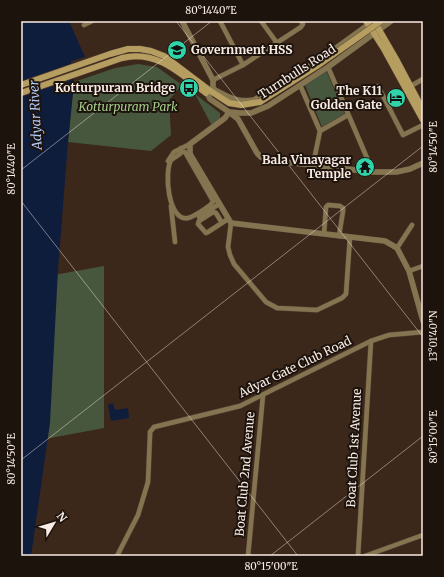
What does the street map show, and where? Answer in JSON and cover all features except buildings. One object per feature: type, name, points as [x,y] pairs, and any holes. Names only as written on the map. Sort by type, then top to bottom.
[{"type":"main road","points":[[371,22],[378,29],[423,109]]},
{"type":"main road","points":[[210,91],[224,102],[231,104],[241,106],[260,102],[378,29]]},
{"type":"main road","points":[[378,29],[423,120]]},
{"type":"main road","name":"Turnbulls Road","points":[[21,85],[99,58],[128,50],[151,50],[172,61],[210,91]]},
{"type":"main road","name":"Turnbulls Road","points":[[21,93],[101,65],[129,56],[139,55],[151,57],[161,61],[210,91]]},
{"type":"street","points":[[84,25],[92,21]]},
{"type":"street","points":[[182,21],[213,80],[210,91]]},
{"type":"street","points":[[220,21],[243,65]]},
{"type":"street","points":[[261,21],[277,43]]},
{"type":"street","name":"Turnbulls Road","points":[[371,22],[321,58],[254,100],[243,102],[210,91],[210,99],[229,112],[240,114],[251,113],[268,106],[328,66],[391,21]]},
{"type":"street","points":[[213,80],[243,65],[277,43],[302,23]]},
{"type":"street","points":[[328,66],[373,172]]},
{"type":"street","points":[[411,86],[423,79]]},
{"type":"street","points":[[300,85],[320,131],[312,165]]},
{"type":"street","points":[[378,86],[403,135],[423,125]]},
{"type":"street","points":[[214,199],[212,204],[193,217],[188,219],[181,217],[171,203],[167,173],[170,160],[181,150],[223,120],[229,112],[238,119],[257,153],[267,160],[373,172],[396,172],[410,169],[423,163]]},
{"type":"street","points":[[320,131],[348,115]]},
{"type":"street","points":[[190,144],[190,154],[214,199]]},
{"type":"street","points":[[181,150],[185,152],[214,199],[230,221],[228,247],[234,264],[266,302],[277,308],[317,310],[342,298],[346,294],[350,237]]},
{"type":"street","points":[[175,242],[165,170],[170,155],[181,150]]},
{"type":"street","points":[[199,217],[219,204]]},
{"type":"street","points":[[324,234],[326,207],[328,205],[340,206],[343,208],[343,211],[339,236]]},
{"type":"street","points":[[222,223],[216,213],[213,212],[199,221],[198,224],[206,233],[222,223],[230,221],[385,241],[397,248],[409,271],[423,321]]},
{"type":"street","points":[[397,248],[412,225]]},
{"type":"street","points":[[409,271],[423,266]]},
{"type":"street","name":"Adyar Gate Club Road","points":[[117,556],[138,515],[148,482],[150,435],[152,429],[157,426],[240,406],[371,342],[389,335],[423,332]]},
{"type":"street","name":"Boat Club 1st Avenue","points":[[358,556],[371,342]]},
{"type":"street","name":"Boat Club 2nd Avenue","points":[[248,556],[263,395]]},
{"type":"street","points":[[365,556],[423,535]]},
{"type":"green space","name":"Kotturpuram Park","points":[[138,64],[157,67],[182,85],[169,100],[171,135],[151,151],[68,142],[74,82],[115,68]]},
{"type":"green space","points":[[326,70],[345,114],[322,127],[305,85]]},
{"type":"green space","points":[[195,94],[220,113],[220,120],[212,126]]},
{"type":"green space","points":[[104,266],[104,428],[45,439],[54,275]]},
{"type":"water","name":"Adyar River","points":[[21,21],[69,21],[85,57],[71,61],[74,82],[58,270],[50,423],[31,556],[21,556]]},
{"type":"water","points":[[113,403],[115,410],[128,408],[129,418],[111,421],[108,405]]},
{"type":"pier","name":"Kotturpuram Bridge","points":[[73,63],[76,78],[21,97],[21,81]]},
{"type":"place","name":"Government HSS","points":[[177,50]]},
{"type":"place","name":"Kotturpuram Bridge","points":[[189,88]]},
{"type":"place","name":"The K11 Golden Gate","points":[[396,98]]},
{"type":"place","name":"Bala Vinayagar Temple","points":[[365,167]]}]
